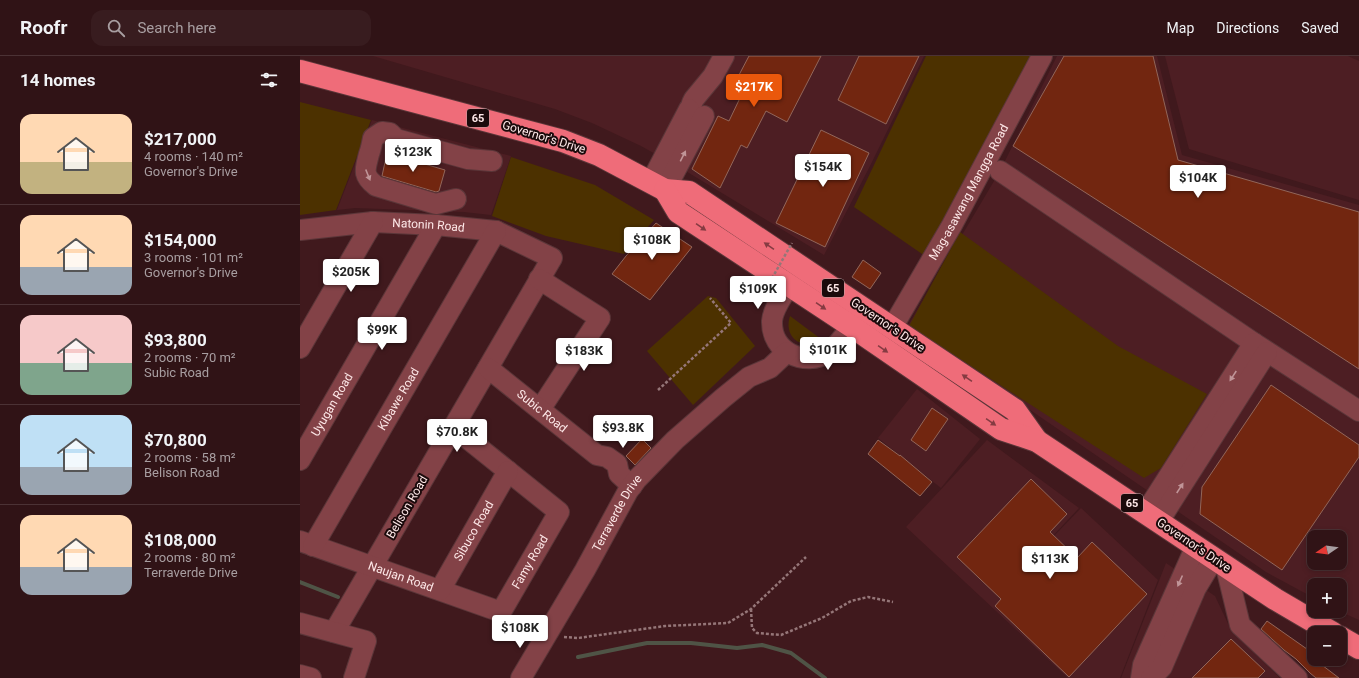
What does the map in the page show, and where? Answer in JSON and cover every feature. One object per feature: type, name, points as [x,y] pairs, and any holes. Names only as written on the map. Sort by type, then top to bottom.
[{"type":"highway","name":"Governor's Drive","points":[[300,71],[563,141],[599,155],[658,186],[689,192],[1015,410],[1037,441]]},
{"type":"highway","name":"Governor's Drive","points":[[658,186],[678,212],[851,326],[1001,429],[1037,441],[1152,516],[1274,599],[1321,626]]},
{"type":"highway","points":[[1347,641],[1359,648]]},
{"type":"street","points":[[658,186],[698,110],[694,99],[713,76],[724,56]]},
{"type":"street","name":"Mag-asawang Mangga Road","points":[[892,328],[952,225],[1042,56]]},
{"type":"street","points":[[456,199],[436,204],[376,186],[366,176],[365,168],[373,138],[382,132],[390,133],[396,139],[468,159],[492,161]]},
{"type":"street","points":[[1000,171],[1260,348],[1359,411]]},
{"type":"street","points":[[300,348],[374,222]]},
{"type":"street","name":"Natonin Road","points":[[302,233],[374,222],[436,225],[496,231],[552,258]]},
{"type":"street","name":"Uyugan Road","points":[[300,460],[436,225]]},
{"type":"street","name":"Kibawe Road","points":[[307,543],[496,231]]},
{"type":"street","name":"Belison Road","points":[[334,632],[552,258]]},
{"type":"street","points":[[802,267],[774,311],[772,321],[773,332],[782,347],[798,357],[809,359],[821,357],[831,351],[865,310]]},
{"type":"street","points":[[539,279],[600,318],[541,408]]},
{"type":"street","name":"Terraverde Drive","points":[[521,678],[546,636],[626,480],[652,463],[686,430],[749,377],[770,368],[782,347]]},
{"type":"street","points":[[1152,516],[1260,348]]},
{"type":"street","name":"Subic Road","points":[[488,368],[541,408],[597,455],[601,465],[610,473],[626,480]]},
{"type":"street","points":[[453,427],[508,471]]},
{"type":"street","name":"Famy Road","points":[[501,612],[559,512],[508,471]]},
{"type":"street","name":"Sibuco Road","points":[[440,590],[508,471]]},
{"type":"street","name":"Naujan Road","points":[[307,543],[501,612]]},
{"type":"street","points":[[1141,678],[1143,665],[1196,546]]},
{"type":"street","points":[[1151,678],[1162,667],[1196,588],[1220,563],[1240,625],[1297,678]]},
{"type":"street","points":[[300,623],[366,641],[354,678]]},
{"type":"street","points":[[300,675],[311,678]]},
{"type":"path","points":[[767,287],[792,243]]},
{"type":"path","points":[[658,390],[731,323],[710,298]]},
{"type":"path","points":[[546,636],[578,638],[665,626],[728,624],[751,609],[806,557]]},
{"type":"path","points":[[751,609],[752,628],[757,633],[781,635],[822,618],[851,601],[868,597],[893,602]]},
{"type":"shaded area","points":[[373,56],[924,56],[824,255],[684,170],[641,146],[592,123],[555,109]]},
{"type":"shaded area","points":[[926,56],[1031,56],[925,256],[854,207]]},
{"type":"shaded area","points":[[1057,56],[1157,56],[1182,155],[1359,205],[1359,620],[1347,615],[1347,578],[1307,578],[1307,594],[1266,572],[908,326],[1000,171]]},
{"type":"shaded area","points":[[1165,56],[1348,56],[1359,61],[1359,200],[1189,149]]},
{"type":"shaded area","points":[[300,102],[371,120],[336,210],[300,215]]},
{"type":"shaded area","points":[[372,120],[511,156],[491,215],[464,212],[355,208],[337,210]]},
{"type":"shaded area","points":[[511,157],[595,185],[654,220],[624,254],[546,236],[492,216]]},
{"type":"shaded area","points":[[960,232],[1118,346],[1207,394],[1161,468],[1144,478],[909,326]]},
{"type":"shaded area","points":[[708,296],[716,298],[755,346],[693,405],[647,351]]},
{"type":"shaded area","points":[[790,316],[821,339],[814,343],[807,344],[796,340],[789,330]]},
{"type":"shaded area","points":[[917,389],[980,439],[941,488],[878,438]]},
{"type":"shaded area","points":[[987,440],[1079,508],[1002,590],[1081,508],[1158,580],[1120,678],[1068,678],[906,527]]},
{"type":"shaded area","points":[[1166,563],[1215,596],[1231,630],[1280,678],[1121,678]]},
{"type":"building","points":[[749,56],[821,56],[787,122],[766,111],[747,148],[741,145],[720,188],[692,169],[718,116],[729,121],[740,98],[730,92]]},
{"type":"building","points":[[859,56],[919,56],[886,124],[838,100]]},
{"type":"building","points":[[1064,56],[1153,56],[1178,160],[1359,212],[1359,369],[1013,146]]},
{"type":"building","points":[[821,130],[869,153],[825,247],[776,223]]},
{"type":"building","points":[[387,153],[445,170],[439,191],[436,192],[382,176]]},
{"type":"building","points":[[656,223],[692,247],[650,300],[612,274]]},
{"type":"building","points":[[863,260],[881,273],[870,289],[852,277]]},
{"type":"building","points":[[1271,385],[1359,445],[1359,457],[1309,530],[1307,530],[1307,533],[1282,570],[1200,514],[1202,487]]},
{"type":"building","points":[[932,408],[948,419],[926,451],[911,440]]},
{"type":"building","points":[[642,439],[651,448],[635,465],[626,456]]},
{"type":"building","points":[[878,440],[900,455],[932,482],[920,496],[868,454]]},
{"type":"building","points":[[1031,479],[1067,514],[1050,532],[1077,558],[1092,542],[1147,594],[1069,677],[995,606],[1001,599],[957,557]]},
{"type":"building","points":[[1267,621],[1307,649],[1307,666],[1323,666],[1339,678],[1316,678],[1261,629]]},
{"type":"building","points":[[1231,639],[1265,671],[1258,678],[1192,678]]},
{"type":"waterway","points":[[300,582],[338,597]]},
{"type":"waterway","points":[[578,657],[647,643],[691,643],[737,648],[762,645],[791,653],[825,678]]}]
